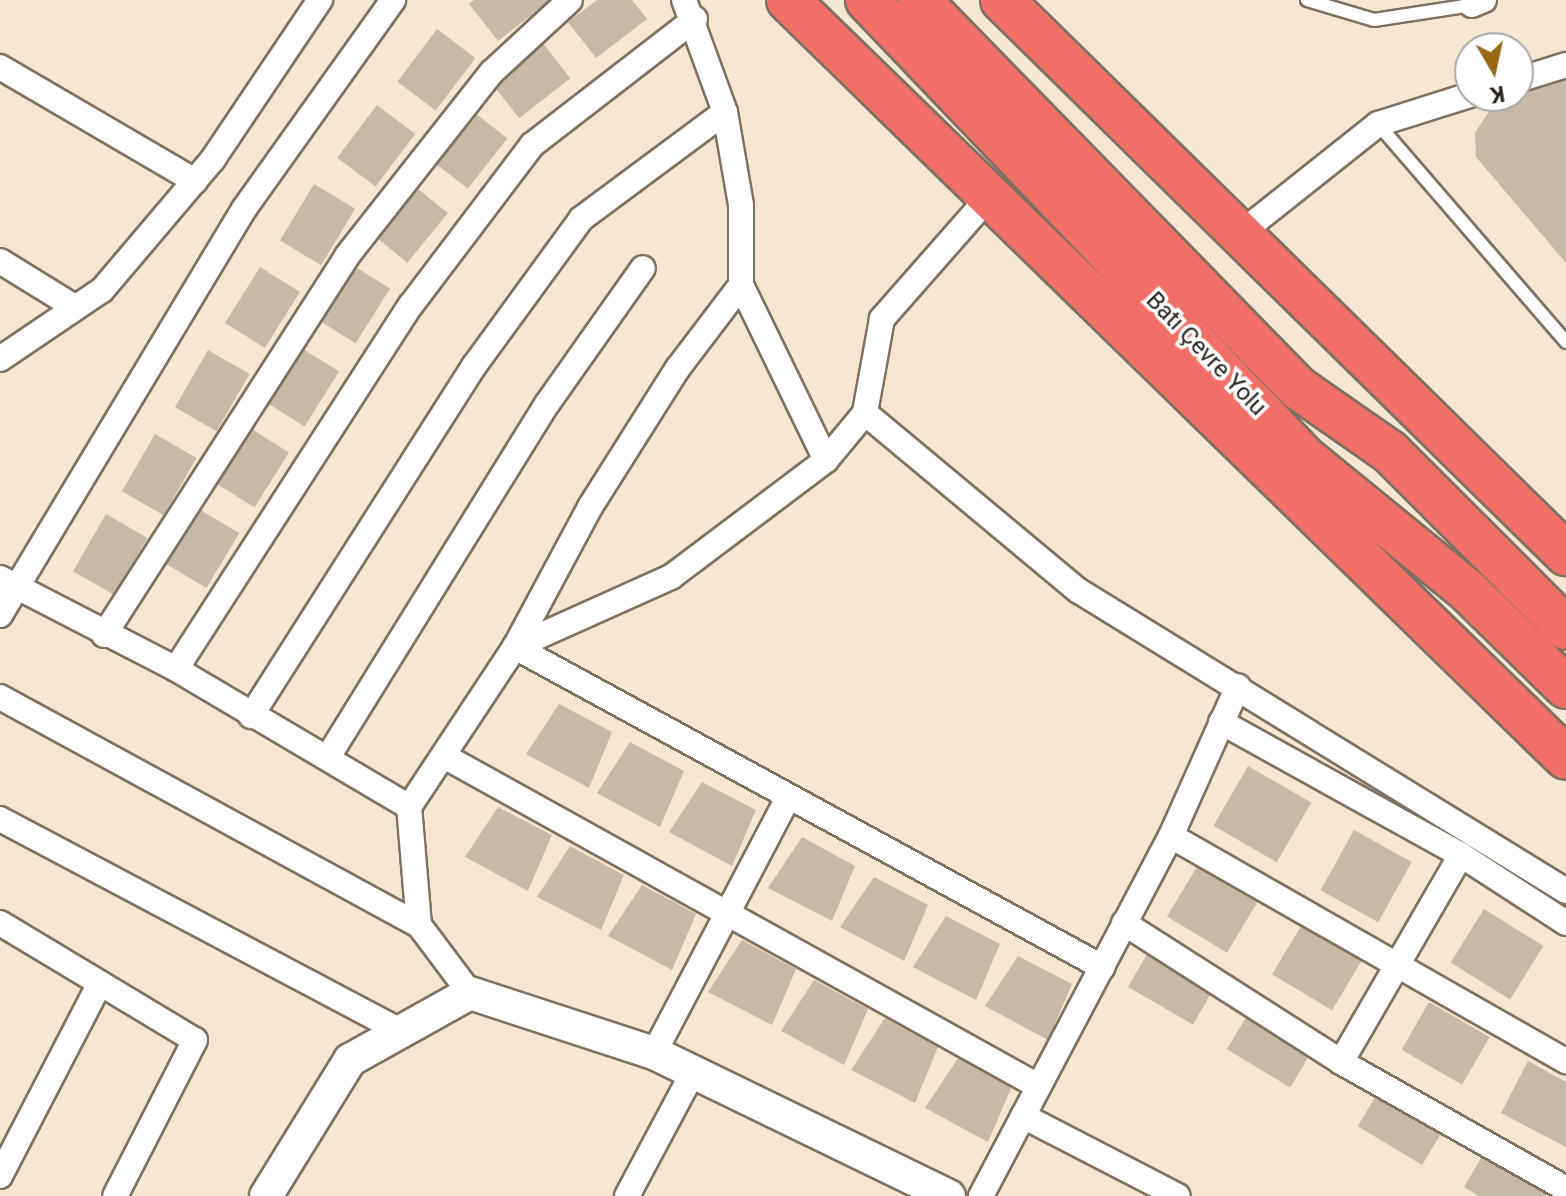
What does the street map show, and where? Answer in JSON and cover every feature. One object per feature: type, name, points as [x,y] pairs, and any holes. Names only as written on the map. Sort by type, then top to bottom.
[{"type":"highway","points":[[788,0],[1566,758]]},
{"type":"highway","name":"Batı Çevre Yolu","points":[[867,0],[1305,458],[1468,591],[1566,687]]},
{"type":"highway","points":[[919,0],[1298,388],[1390,452],[1566,628]]},
{"type":"highway","points":[[1002,0],[1566,554]]},
{"type":"street","points":[[0,359],[102,290],[195,181],[320,0]]},
{"type":"street","points":[[0,615],[9,582],[244,209],[393,0]]},
{"type":"street","points":[[104,635],[347,256],[492,72],[570,0]]},
{"type":"street","points":[[176,669],[411,305],[532,145],[690,10],[725,112],[741,205],[741,285],[826,460]]},
{"type":"street","points":[[1534,75],[1566,65]]},
{"type":"street","points":[[0,67],[195,181]]},
{"type":"street","points":[[1241,233],[1378,124],[1454,100]]},
{"type":"street","points":[[251,716],[474,366],[581,219],[725,112]]},
{"type":"street","points":[[515,647],[671,577],[826,460],[865,413],[882,319],[989,197]]},
{"type":"street","points":[[0,261],[76,308]]},
{"type":"street","points":[[328,757],[547,404],[643,268]]},
{"type":"street","points":[[419,925],[409,807],[515,647],[590,507],[678,368],[741,285]]},
{"type":"street","points":[[865,413],[1079,591],[1238,686],[1566,891]]},
{"type":"street","points":[[9,582],[104,635],[176,669],[409,807]]},
{"type":"street","points":[[515,647],[787,800],[1102,967]]},
{"type":"street","points":[[981,1196],[1171,836],[1238,686]]},
{"type":"street","points":[[0,698],[419,925],[470,993],[654,1053],[691,1076],[949,1196]]},
{"type":"street","points":[[1221,722],[1461,855],[1566,923]]},
{"type":"street","points":[[444,756],[727,916],[1038,1086]]},
{"type":"street","points":[[654,1053],[787,800]]},
{"type":"street","points":[[0,819],[404,1033]]},
{"type":"street","points":[[1171,836],[1566,1061]]},
{"type":"street","points":[[1341,1062],[1395,964],[1461,855]]},
{"type":"street","points":[[1124,923],[1341,1062],[1566,1189]]},
{"type":"street","points":[[1,926],[195,1040],[115,1196]]},
{"type":"street","points":[[0,1176],[100,983]]},
{"type":"street","points":[[266,1196],[350,1060],[404,1033],[470,993]]},
{"type":"street","points":[[627,1196],[691,1076]]},
{"type":"street","points":[[1023,1116],[1178,1196]]},
{"type":"lane","points":[[1307,0],[1374,20],[1478,2]]},
{"type":"lane","points":[[1378,124],[1566,342]]},
{"type":"building","points":[[474,0],[551,0],[498,41],[469,4]]},
{"type":"building","points":[[597,0],[632,0],[647,19],[596,58],[568,22]]},
{"type":"building","points":[[437,29],[475,58],[436,111],[397,82]]},
{"type":"building","points":[[542,42],[570,78],[519,118],[491,82]]},
{"type":"building","points":[[1566,77],[1566,263],[1476,157],[1475,133],[1489,112],[1534,112],[1534,87]]},
{"type":"building","points":[[377,105],[415,134],[376,187],[337,158]]},
{"type":"building","points":[[471,110],[507,138],[468,189],[432,160]]},
{"type":"building","points":[[314,184],[355,209],[321,265],[280,241]]},
{"type":"building","points":[[412,184],[448,213],[407,263],[372,234]]},
{"type":"building","points":[[351,264],[390,288],[356,343],[317,319]]},
{"type":"building","points":[[260,267],[300,292],[265,348],[225,323]]},
{"type":"building","points":[[300,347],[339,371],[305,426],[266,402]]},
{"type":"building","points":[[208,350],[250,374],[217,431],[175,407]]},
{"type":"building","points":[[250,428],[289,452],[255,507],[216,483]]},
{"type":"building","points":[[155,434],[197,458],[164,515],[122,491]]},
{"type":"building","points":[[199,509],[239,533],[206,588],[166,564]]},
{"type":"building","points":[[106,514],[148,538],[115,595],[73,571]]},
{"type":"building","points":[[559,704],[612,732],[589,788],[526,754]]},
{"type":"building","points":[[630,742],[684,771],[660,827],[597,793]]},
{"type":"building","points":[[1248,766],[1311,802],[1277,862],[1214,826]]},
{"type":"building","points":[[702,782],[756,810],[732,866],[669,832]]},
{"type":"building","points":[[498,807],[552,835],[528,891],[465,857]]},
{"type":"building","points":[[1354,830],[1412,862],[1378,922],[1321,890]]},
{"type":"building","points":[[802,837],[855,866],[832,921],[768,888]]},
{"type":"building","points":[[570,846],[624,875],[601,930],[537,897]]},
{"type":"building","points":[[1201,860],[1261,896],[1227,953],[1167,917]]},
{"type":"building","points":[[874,877],[928,905],[904,961],[840,927]]},
{"type":"building","points":[[642,885],[696,914],[672,970],[608,936]]},
{"type":"building","points":[[1484,909],[1543,946],[1510,1000],[1451,962]]},
{"type":"building","points":[[946,916],[1000,944],[976,1000],[913,967]]},
{"type":"building","points":[[1304,921],[1364,957],[1332,1010],[1272,974]]},
{"type":"building","points":[[742,940],[796,969],[772,1025],[708,992]]},
{"type":"building","points":[[1150,949],[1215,986],[1193,1025],[1128,987]]},
{"type":"building","points":[[1018,956],[1072,984],[1048,1040],[985,1006]]},
{"type":"building","points":[[814,980],[868,1009],[844,1065],[781,1031]]},
{"type":"building","points":[[1429,1002],[1490,1037],[1462,1085],[1402,1050]]},
{"type":"building","points":[[1251,1009],[1314,1047],[1290,1087],[1227,1049]]},
{"type":"building","points":[[885,1018],[938,1047],[915,1103],[851,1070]]},
{"type":"building","points":[[958,1058],[1012,1086],[988,1142],[925,1108]]},
{"type":"building","points":[[1528,1061],[1566,1082],[1566,1147],[1501,1113]]},
{"type":"building","points":[[1382,1086],[1446,1125],[1422,1165],[1358,1126]]},
{"type":"building","points":[[1487,1148],[1552,1186],[1546,1196],[1479,1196],[1464,1187]]}]
